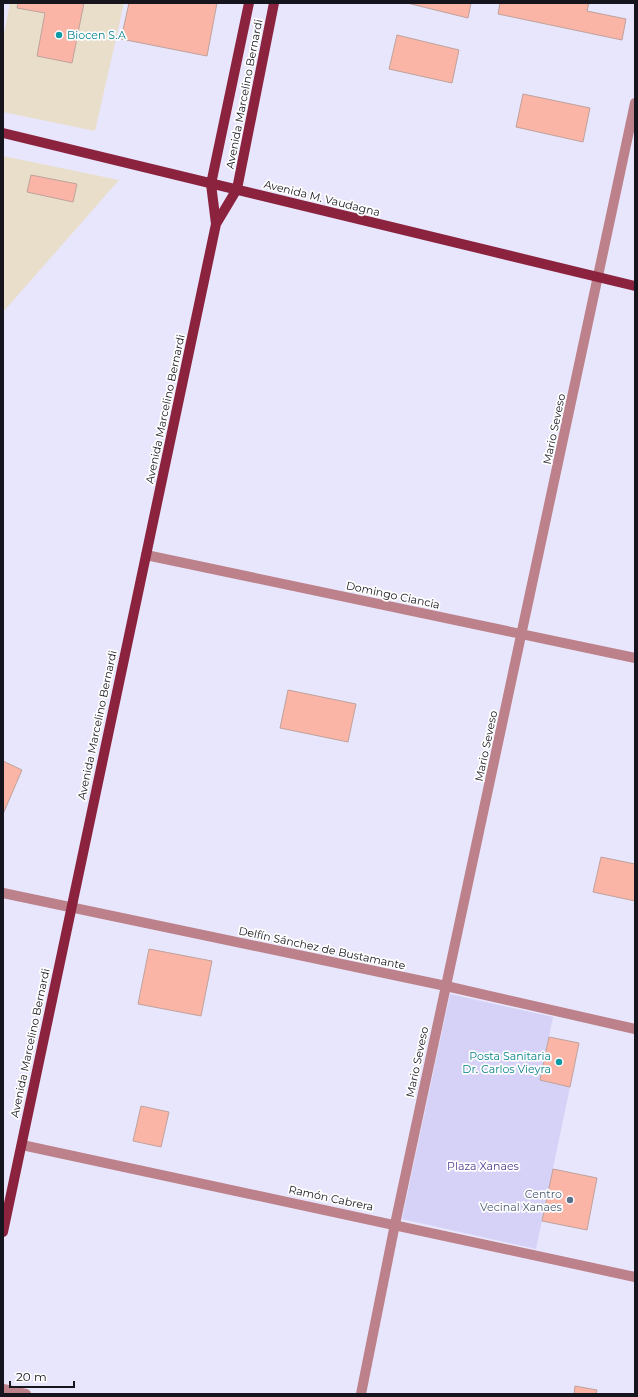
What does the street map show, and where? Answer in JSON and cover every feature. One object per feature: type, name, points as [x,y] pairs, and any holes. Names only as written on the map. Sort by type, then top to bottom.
[{"type":"main road","name":"Avenida Marcelino Bernardi","points":[[216,224],[211,184],[249,3]]},
{"type":"main road","name":"Avenida Marcelino Bernardi","points":[[3,1232],[70,907],[216,224],[237,189],[274,3]]},
{"type":"main road","name":"Avenida M. Vaudagna","points":[[3,134],[237,189],[635,286]]},
{"type":"street","name":"Mario Seveso","points":[[361,1394],[395,1224],[523,635],[635,103]]},
{"type":"street","name":"Domingo Ciancia","points":[[146,555],[635,658]]},
{"type":"street","name":"Delfín Sánchez de Bustamante","points":[[3,893],[446,986],[635,1029]]},
{"type":"street","name":"Ramón Cabrera","points":[[22,1145],[395,1224],[635,1277]]},
{"type":"street","points":[[3,1389],[26,1394]]},
{"type":"shaded area","points":[[10,3],[124,3],[95,131],[3,112],[3,40]]},
{"type":"shaded area","points":[[3,156],[119,180],[3,312]]},
{"type":"green space","name":"Plaza Xanaes","points":[[450,994],[553,1017],[540,1080],[570,1087],[536,1249],[402,1219]]},
{"type":"building","name":"Biocen S.A","points":[[18,3],[84,3],[72,63],[37,56],[45,13],[17,8]]},
{"type":"building","points":[[129,3],[217,3],[207,56],[121,39]]},
{"type":"building","points":[[407,3],[471,3],[468,18]]},
{"type":"building","points":[[500,3],[589,3],[587,11],[626,19],[622,40],[498,14]]},
{"type":"building","points":[[397,35],[459,50],[452,83],[389,69]]},
{"type":"building","points":[[523,94],[590,108],[583,142],[516,127]]},
{"type":"building","points":[[31,175],[77,184],[73,202],[27,192]]},
{"type":"building","points":[[288,690],[356,704],[348,742],[280,728]]},
{"type":"building","points":[[3,761],[22,770],[3,814]]},
{"type":"building","points":[[601,857],[635,864],[635,901],[593,892]]},
{"type":"building","points":[[149,949],[212,961],[201,1016],[138,1004]]},
{"type":"building","name":"Posta Sanitaria Dr. Carlos Vieyra","points":[[549,1037],[579,1043],[570,1087],[540,1080]]},
{"type":"building","points":[[141,1106],[169,1112],[161,1147],[133,1141]]},
{"type":"building","name":"Centro Vecinal Xanaes","points":[[553,1169],[597,1178],[587,1230],[542,1221]]},
{"type":"building","points":[[575,1386],[597,1390],[596,1394],[574,1394]]},
{"type":"place","name":"Biocen S.A","points":[[59,35]]},
{"type":"place","name":"Posta Sanitaria Dr. Carlos Vieyra","points":[[559,1062]]},
{"type":"place","name":"Centro Vecinal Xanaes","points":[[570,1200]]}]
